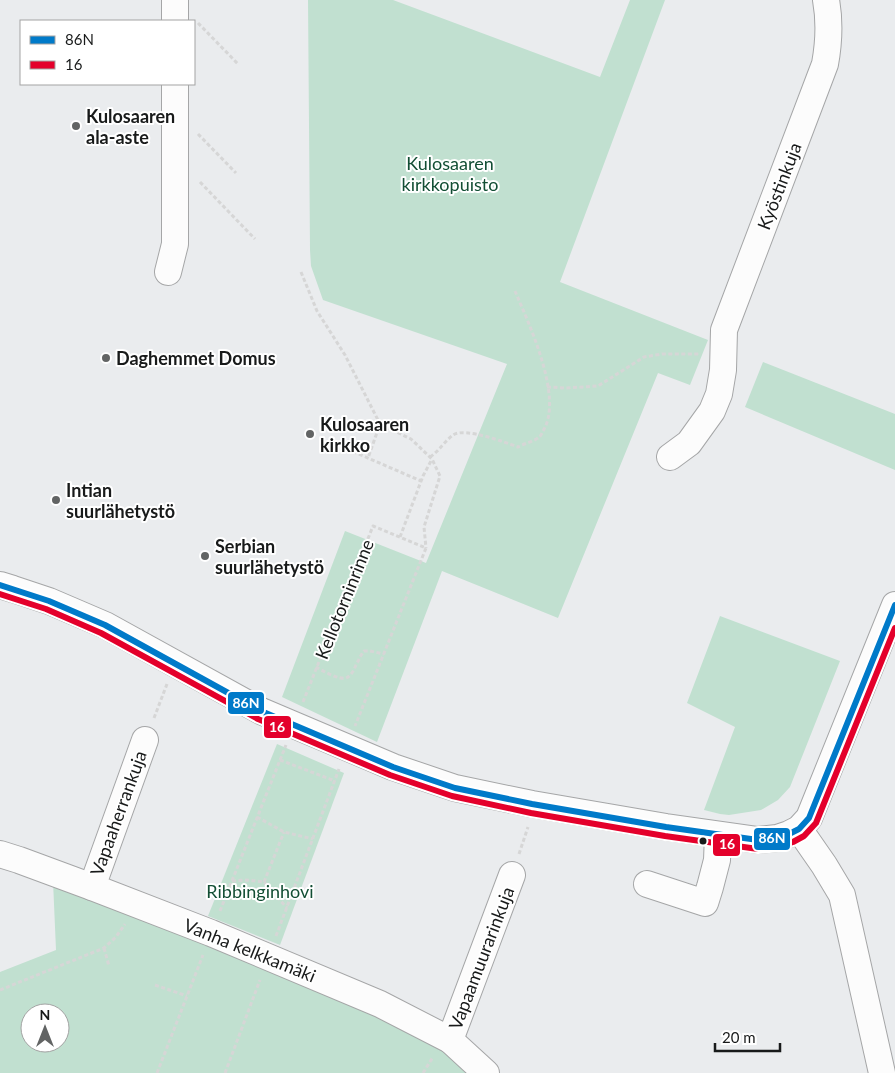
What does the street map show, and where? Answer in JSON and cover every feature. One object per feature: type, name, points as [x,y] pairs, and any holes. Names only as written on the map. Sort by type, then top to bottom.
[{"type":"street","name":"Kyöstinkuja","points":[[670,457],[689,443],[712,412],[719,394],[724,330],[825,64],[829,22],[826,0]]},
{"type":"street","points":[[168,272],[175,244],[175,85]]},
{"type":"street","points":[[0,585],[49,601],[105,625],[261,710],[291,733],[344,756],[393,767],[455,788],[532,804],[758,840],[777,838],[789,834],[799,829],[809,818],[895,605]]},
{"type":"street","name":"Vapaaherrankuja","points":[[92,887],[145,740]]},
{"type":"street","points":[[799,829],[842,895],[882,1073]]},
{"type":"street","points":[[647,884],[705,903],[717,860],[718,835]]},
{"type":"street","name":"Vanha kelkkamäki","points":[[0,854],[211,933],[380,1004],[450,1040],[486,1073]]},
{"type":"street","name":"Vapaamuurarinkuja","points":[[450,1040],[512,875]]},
{"type":"path","points":[[195,26],[238,64]]},
{"type":"path","points":[[194,130],[236,173]]},
{"type":"path","points":[[195,178],[255,239]]},
{"type":"path","points":[[279,928],[426,548],[424,527],[440,476],[431,458],[411,440],[380,424],[345,355],[317,311],[301,272]]},
{"type":"path","points":[[400,537],[431,458],[454,434],[474,434],[518,447],[539,438],[548,423],[550,399],[543,365],[530,325],[515,291]]},
{"type":"path","points":[[548,387],[598,386],[644,357],[662,354],[723,362]]},
{"type":"path","points":[[368,458],[380,424]]},
{"type":"path","points":[[347,449],[421,481]]},
{"type":"path","name":"Kellotorninrinne","points":[[157,1073],[373,526],[426,548]]},
{"type":"path","points":[[316,667],[330,674],[346,678],[351,675],[364,651],[384,654]]},
{"type":"path","points":[[145,740],[168,681],[177,664]]},
{"type":"path","points":[[280,760],[335,781]]},
{"type":"path","points":[[512,875],[530,821],[532,804]]},
{"type":"path","points":[[257,817],[284,832],[313,839]]},
{"type":"path","points":[[264,882],[284,832]]},
{"type":"path","points":[[232,881],[264,882],[287,908]]},
{"type":"path","points":[[0,990],[104,948],[116,937],[137,905]]},
{"type":"path","points":[[104,948],[109,966]]},
{"type":"path","points":[[225,1073],[268,957]]},
{"type":"path","points":[[155,985],[187,996]]},
{"type":"green space","name":"Kulosaaren kirkkopuisto","points":[[308,0],[393,0],[600,77],[630,0],[665,0],[560,282],[708,340],[690,385],[658,373],[558,618],[442,571],[377,742],[282,697],[345,531],[426,563],[507,364],[323,300],[311,266],[310,250]]},
{"type":"green space","points":[[763,362],[895,414],[895,470],[745,407]]},
{"type":"green space","points":[[720,616],[840,661],[790,787],[778,800],[761,810],[729,815],[704,810],[735,727],[687,703]]},
{"type":"green space","name":"Ribbinginhovi","points":[[277,744],[344,773],[280,945],[208,916]]},
{"type":"green space","points":[[53,881],[144,914],[434,1042],[476,1073],[0,1073],[0,972],[56,950]]},
{"type":"transit line","name":"86N","points":[[0,585],[49,601],[105,625],[261,711],[393,767],[455,788],[532,804],[666,827],[758,840],[777,838],[789,834],[799,829],[809,818],[895,605]]},
{"type":"transit line","name":"16","points":[[0,594],[46,609],[101,633],[258,719],[390,775],[452,796],[531,813],[665,836],[758,849],[779,847],[793,842],[804,836],[816,823],[895,628]]},
{"type":"place","name":"Kulosaaren ala-aste","points":[[76,126]]},
{"type":"place","name":"Daghemmet Domus","points":[[106,358]]},
{"type":"place","name":"Kulosaaren kirkko","points":[[310,434]]},
{"type":"place","name":"Intian suurlähetystö","points":[[56,500]]},
{"type":"place","name":"Serbian suurlähetystö","points":[[205,556]]}]
